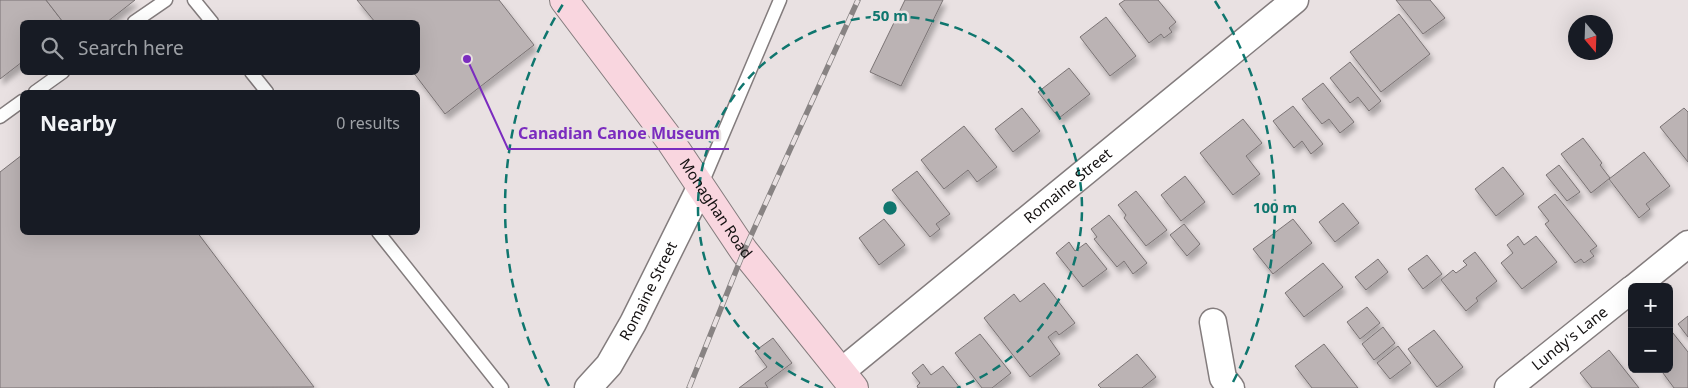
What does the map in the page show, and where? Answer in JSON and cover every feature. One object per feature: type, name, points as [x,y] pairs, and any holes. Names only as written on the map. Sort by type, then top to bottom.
[{"type":"main road","name":"Monaghan Road","points":[[564,0],[669,139],[700,188],[744,251],[848,379]]},
{"type":"street","name":"Romaine Street","points":[[848,379],[1279,5]]},
{"type":"street","name":"Romaine Street","points":[[588,388],[609,366],[633,323],[700,188]]},
{"type":"street","name":"Lundy's Lane","points":[[1639,283],[1688,244]]},
{"type":"street","name":"Lundy's Lane","points":[[1508,388],[1628,292]]},
{"type":"street","points":[[1212,322],[1223,378],[1230,388]]},
{"type":"lane","points":[[137,20],[166,0]]},
{"type":"lane","points":[[194,0],[210,20]]},
{"type":"lane","points":[[700,188],[780,0]]},
{"type":"lane","points":[[37,90],[59,75]]},
{"type":"lane","points":[[253,75],[265,90]]},
{"type":"lane","points":[[0,117],[20,102]]},
{"type":"lane","points":[[380,235],[502,388]]},
{"type":"building","points":[[0,0],[46,0],[61,20],[20,20],[20,64],[0,79]]},
{"type":"building","points":[[46,0],[135,0],[110,20],[61,20]]},
{"type":"building","points":[[357,0],[499,0],[534,45],[445,114],[415,75],[420,75],[420,20],[373,20]]},
{"type":"building","points":[[905,0],[943,0],[901,86],[870,72]]},
{"type":"building","points":[[1125,0],[1158,0],[1176,22],[1169,28],[1172,32],[1164,38],[1161,34],[1149,43],[1119,4]]},
{"type":"building","points":[[1396,0],[1430,0],[1445,18],[1423,34]]},
{"type":"building","points":[[1399,14],[1430,54],[1381,92],[1350,52]]},
{"type":"building","points":[[1106,17],[1136,56],[1110,76],[1080,37]]},
{"type":"building","points":[[1350,62],[1381,101],[1369,111],[1358,97],[1350,103],[1330,78]]},
{"type":"building","points":[[1069,68],[1090,94],[1059,118],[1038,92]]},
{"type":"building","points":[[1323,83],[1354,122],[1340,133],[1329,119],[1322,124],[1302,99]]},
{"type":"building","points":[[1293,106],[1323,144],[1311,154],[1302,141],[1294,148],[1273,121]]},
{"type":"building","points":[[1022,108],[1040,131],[1013,152],[995,129]]},
{"type":"building","points":[[1684,108],[1688,112],[1688,162],[1660,127]]},
{"type":"building","points":[[1243,119],[1262,143],[1246,156],[1260,174],[1233,195],[1200,153]]},
{"type":"building","points":[[964,126],[997,167],[977,182],[968,170],[944,189],[921,160]]},
{"type":"building","points":[[1583,138],[1602,163],[1600,165],[1610,178],[1591,193],[1561,154]]},
{"type":"building","points":[[1644,152],[1670,186],[1646,204],[1650,209],[1639,218],[1609,179]]},
{"type":"building","points":[[20,157],[20,235],[199,235],[314,387],[0,388],[0,172]]},
{"type":"building","points":[[1559,165],[1580,192],[1567,201],[1546,175]]},
{"type":"building","points":[[1503,167],[1524,194],[1496,216],[1475,189]]},
{"type":"building","points":[[917,171],[950,214],[936,224],[940,229],[930,237],[892,190]]},
{"type":"building","points":[[1185,176],[1205,202],[1181,221],[1161,195]]},
{"type":"building","points":[[1136,191],[1167,230],[1146,246],[1124,218],[1126,215],[1118,205]]},
{"type":"building","points":[[1555,194],[1597,246],[1590,251],[1594,256],[1584,263],[1581,259],[1575,263],[1545,224],[1549,221],[1538,207]]},
{"type":"building","points":[[1343,203],[1359,223],[1335,242],[1319,222]]},
{"type":"building","points":[[1109,215],[1147,263],[1133,274],[1124,261],[1117,267],[1094,239],[1097,237],[1091,229]]},
{"type":"building","points":[[884,219],[905,245],[879,265],[859,238]]},
{"type":"building","points":[[1293,219],[1312,243],[1273,274],[1253,249]]},
{"type":"building","points":[[1184,224],[1200,244],[1187,256],[1170,235]]},
{"type":"building","points":[[1518,236],[1524,245],[1536,236],[1557,262],[1522,289],[1501,263],[1513,253],[1507,245]]},
{"type":"building","points":[[1069,242],[1075,251],[1086,243],[1107,269],[1083,287],[1056,253]]},
{"type":"building","points":[[1475,252],[1497,281],[1476,298],[1478,301],[1466,311],[1441,280],[1453,270],[1456,273],[1467,265],[1463,261]]},
{"type":"building","points":[[1427,255],[1442,274],[1423,289],[1408,269]]},
{"type":"building","points":[[1378,259],[1388,272],[1366,290],[1355,277]]},
{"type":"building","points":[[1323,263],[1343,287],[1304,317],[1285,293]]},
{"type":"building","points":[[1044,283],[1075,323],[1059,335],[1056,331],[1048,337],[1060,354],[1030,377],[984,318],[1014,294],[1020,302]]},
{"type":"building","points":[[1367,307],[1380,323],[1360,339],[1347,322]]},
{"type":"building","points":[[1688,316],[1688,337],[1678,324]]},
{"type":"building","points":[[1383,327],[1395,343],[1374,360],[1362,344]]},
{"type":"building","points":[[1434,330],[1463,367],[1437,387],[1408,349]]},
{"type":"building","points":[[1673,333],[1688,352],[1688,388],[1674,388],[1663,373],[1673,373]]},
{"type":"building","points":[[980,334],[1011,373],[992,388],[982,388],[955,353]]},
{"type":"building","points":[[773,338],[792,363],[765,383],[768,388],[739,388],[767,367],[755,351]]},
{"type":"building","points":[[1324,344],[1358,388],[1312,388],[1295,366]]},
{"type":"building","points":[[1398,346],[1411,363],[1390,379],[1377,363]]},
{"type":"building","points":[[1609,350],[1639,388],[1592,388],[1580,373]]},
{"type":"building","points":[[1137,354],[1156,377],[1142,388],[1101,388],[1098,385]]},
{"type":"building","points":[[923,364],[931,375],[943,366],[960,388],[918,388],[917,386],[920,383],[912,373]]},
{"type":"railway","points":[[689,388],[744,251],[858,0]]},
{"type":"place","name":"Canadian Canoe Museum","points":[[467,59]]}]
